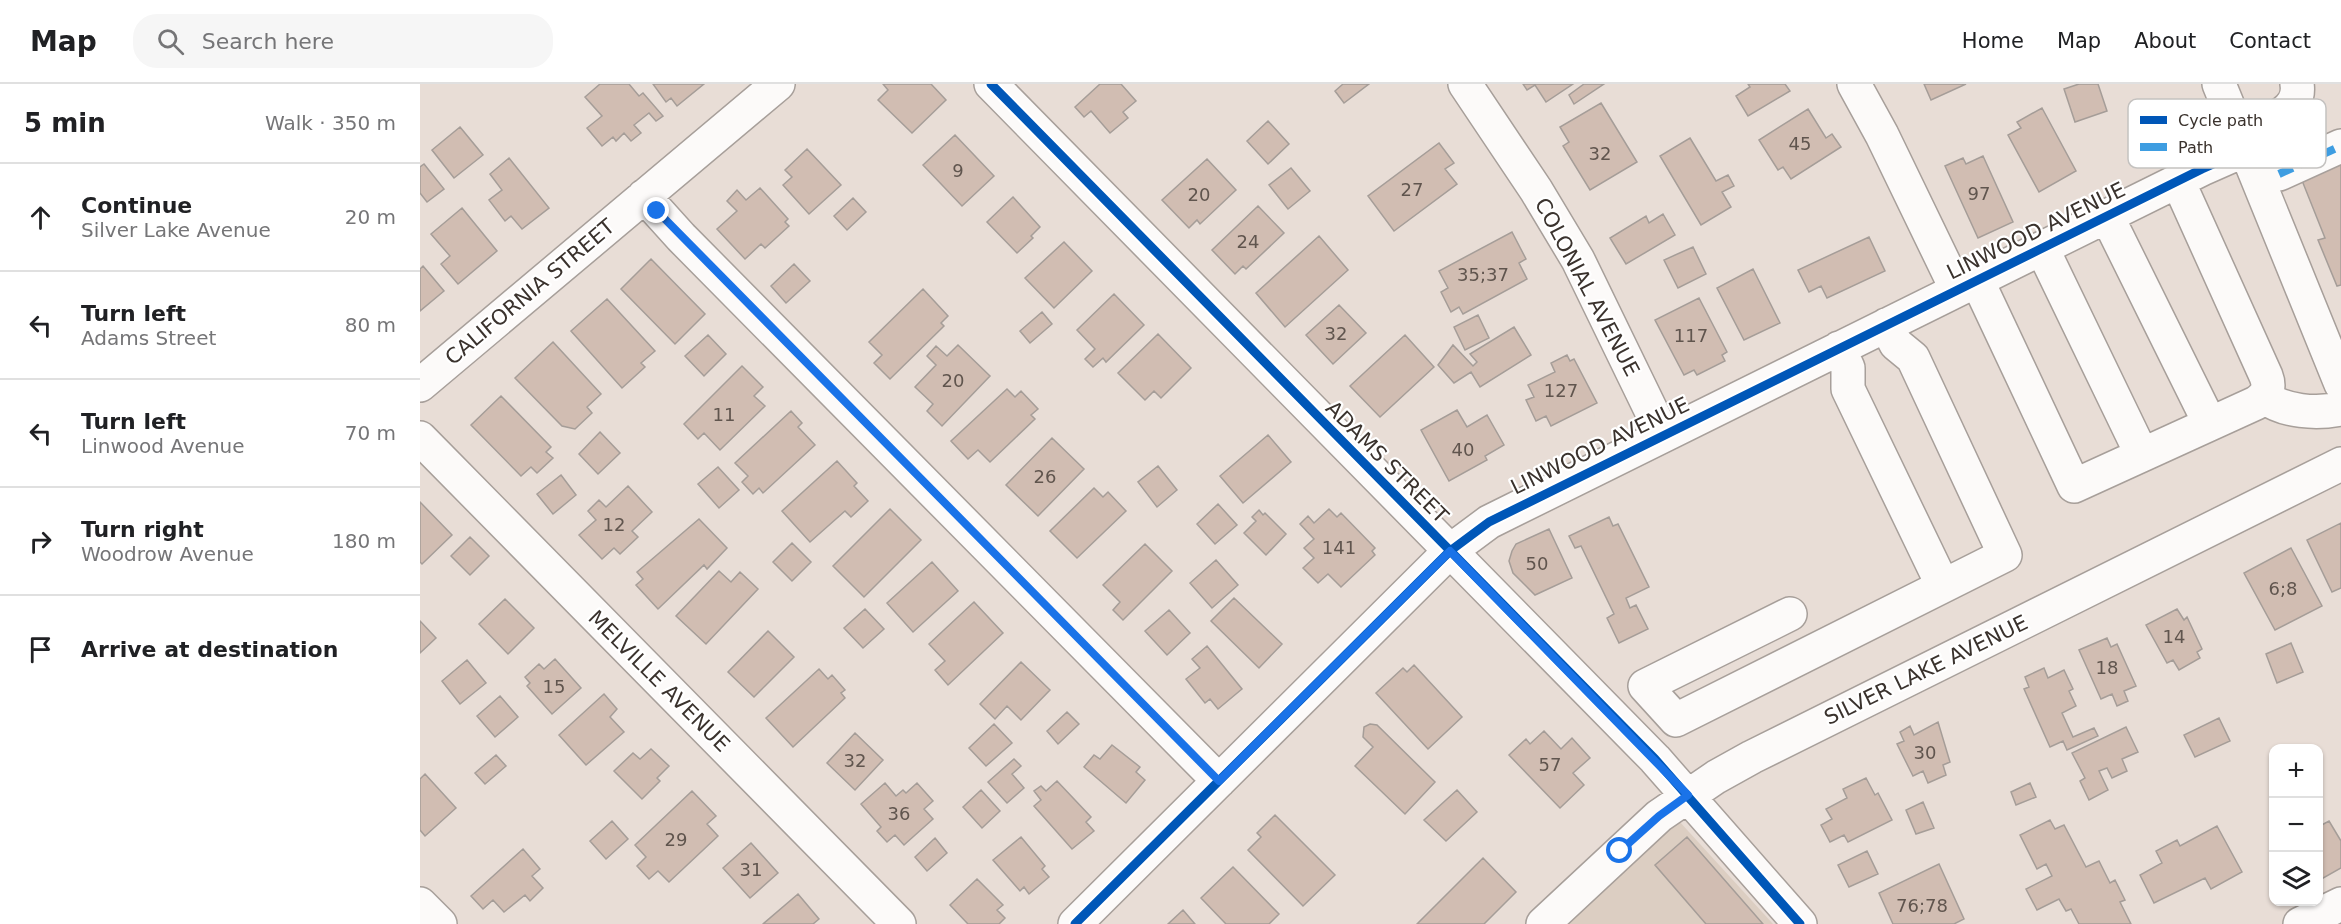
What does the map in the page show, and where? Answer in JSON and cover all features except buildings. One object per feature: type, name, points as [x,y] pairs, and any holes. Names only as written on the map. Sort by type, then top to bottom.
[{"type":"street","name":"CALIFORNIA STREET","points":[[420,385],[777,84]]},
{"type":"street","name":"ADAMS STREET","points":[[991,84],[1688,795],[1800,924]]},
{"type":"street","name":"COLONIAL AVENUE","points":[[1465,84],[1536,190],[1578,260],[1663,435]]},
{"type":"street","points":[[1854,84],[1967,285],[2074,486],[2256,404],[2269,387],[2178,181]]},
{"type":"street","points":[[2219,84],[2225,99]]},
{"type":"street","points":[[2326,153],[2341,146]]},
{"type":"street","name":"LINWOOD AVENUE","points":[[1075,924],[1450,551],[1471,534],[1506,512],[2178,181],[2199,168]]},
{"type":"street","points":[[2253,168],[2341,384]]},
{"type":"street","points":[[2279,174],[2292,168]]},
{"type":"street","points":[[644,196],[1219,781]]},
{"type":"street","points":[[2107,216],[2210,424]]},
{"type":"street","points":[[2042,248],[2142,455]]},
{"type":"street","points":[[1790,614],[1645,686],[1676,720],[2005,555],[1912,358],[1896,344],[1886,325]]},
{"type":"street","points":[[1839,348],[1848,368],[1848,389],[1944,586]]},
{"type":"street","points":[[2264,396],[2275,404],[2290,408],[2318,411],[2341,409]]},
{"type":"street","name":"MELVILLE AVENUE","points":[[420,438],[899,924]]},
{"type":"street","name":"SILVER LAKE AVENUE","points":[[1543,924],[1643,830],[1688,795],[1752,756],[2341,465]]},
{"type":"street","points":[[420,904],[440,924]]},
{"type":"street","points":[[2300,924],[2341,904]]},
{"type":"shaded area","points":[[1668,809],[1773,924],[1550,924]]},
{"type":"marked path","points":[[2326,153],[2341,146]]},
{"type":"marked path","points":[[2279,174],[2292,168]]},
{"type":"cycle path","points":[[991,84],[1655,759],[1800,924]]},
{"type":"cycle path","points":[[1075,924],[1450,551],[1489,522],[2204,168]]},
{"type":"route","points":[[657,211],[1219,781],[1450,551],[1688,795],[1659,816],[1620,851]]}]
